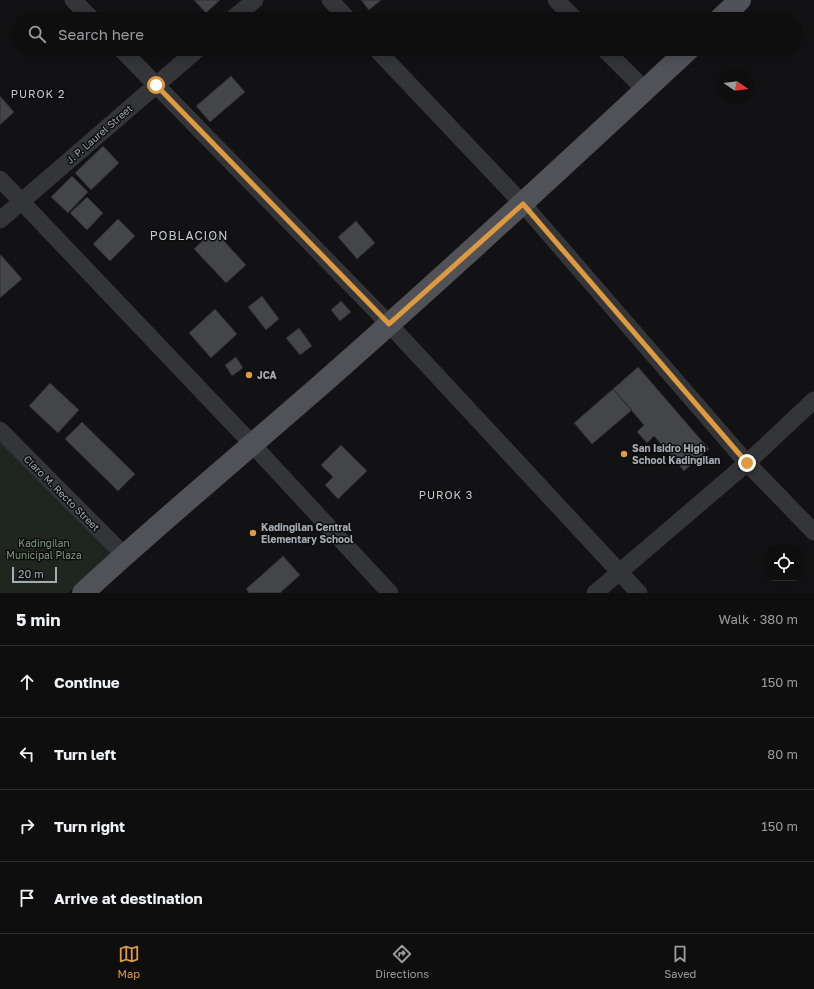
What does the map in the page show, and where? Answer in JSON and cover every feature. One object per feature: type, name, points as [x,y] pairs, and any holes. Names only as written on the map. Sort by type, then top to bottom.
[{"type":"main road","points":[[727,12],[740,0]]},
{"type":"main road","points":[[83,593],[124,555],[389,324],[523,204],[680,56]]},
{"type":"street","points":[[73,0],[85,12]]},
{"type":"street","points":[[240,12],[254,0]]},
{"type":"street","points":[[330,0],[341,12]]},
{"type":"street","points":[[556,0],[568,12]]},
{"type":"street","points":[[128,56],[389,324],[639,593]]},
{"type":"street","name":"J. P. Laurel Street","points":[[0,220],[190,56]]},
{"type":"street","points":[[383,56],[523,204],[747,463],[814,532]]},
{"type":"street","points":[[611,56],[644,90]]},
{"type":"street","points":[[0,179],[252,444],[390,593]]},
{"type":"street","points":[[595,593],[747,463],[814,400]]},
{"type":"street","name":"Claro M. Recto Street","points":[[0,430],[124,555]]},
{"type":"green space","name":"Kadingilan Municipal Plaza","points":[[0,441],[111,554],[68,593],[0,593]]},
{"type":"building","points":[[194,0],[220,0],[207,12],[205,12]]},
{"type":"building","points":[[361,0],[381,0],[369,10]]},
{"type":"building","points":[[231,76],[245,92],[210,122],[196,106]]},
{"type":"building","points":[[0,96],[14,112],[0,125]]},
{"type":"building","points":[[103,146],[119,163],[91,190],[75,173]]},
{"type":"building","points":[[72,176],[88,192],[68,213],[51,197]]},
{"type":"building","points":[[87,197],[103,213],[87,230],[70,213]]},
{"type":"building","points":[[118,219],[135,236],[110,261],[93,244]]},
{"type":"building","points":[[356,221],[375,243],[357,259],[338,237]]},
{"type":"building","points":[[214,230],[246,265],[226,283],[194,249]]},
{"type":"building","points":[[1,255],[22,279],[0,298],[0,256]]},
{"type":"building","points":[[262,296],[279,319],[266,330],[248,307]]},
{"type":"building","points":[[341,301],[351,312],[340,321],[331,310]]},
{"type":"building","points":[[215,309],[237,334],[211,358],[189,333]]},
{"type":"building","points":[[299,328],[312,346],[300,355],[286,338]]},
{"type":"building","points":[[236,357],[243,368],[232,376],[225,365]]},
{"type":"building","points":[[638,367],[709,449],[684,471],[654,436],[647,443],[637,432],[644,425],[613,389]]},
{"type":"building","points":[[50,383],[79,410],[58,433],[29,406]]},
{"type":"building","points":[[613,389],[632,410],[592,444],[574,423]]},
{"type":"building","points":[[82,422],[135,474],[118,491],[65,439]]},
{"type":"building","points":[[341,445],[367,471],[338,499],[325,485],[333,477],[321,465]]},
{"type":"building","points":[[283,556],[300,575],[280,593],[249,593],[246,589]]},
{"type":"place","name":"JCA","points":[[249,375]]},
{"type":"place","name":"San Isidro High School Kadingilan","points":[[624,454]]},
{"type":"place","name":"Kadingilan Central Elementary School","points":[[253,533]]},
{"type":"district","name":"PUROK 2","points":[[38,93]]},
{"type":"district","name":"POBLACION","points":[[189,235]]},
{"type":"district","name":"PUROK 3","points":[[446,494]]},
{"type":"route","points":[[156,85],[389,324],[523,204],[747,463]]}]
